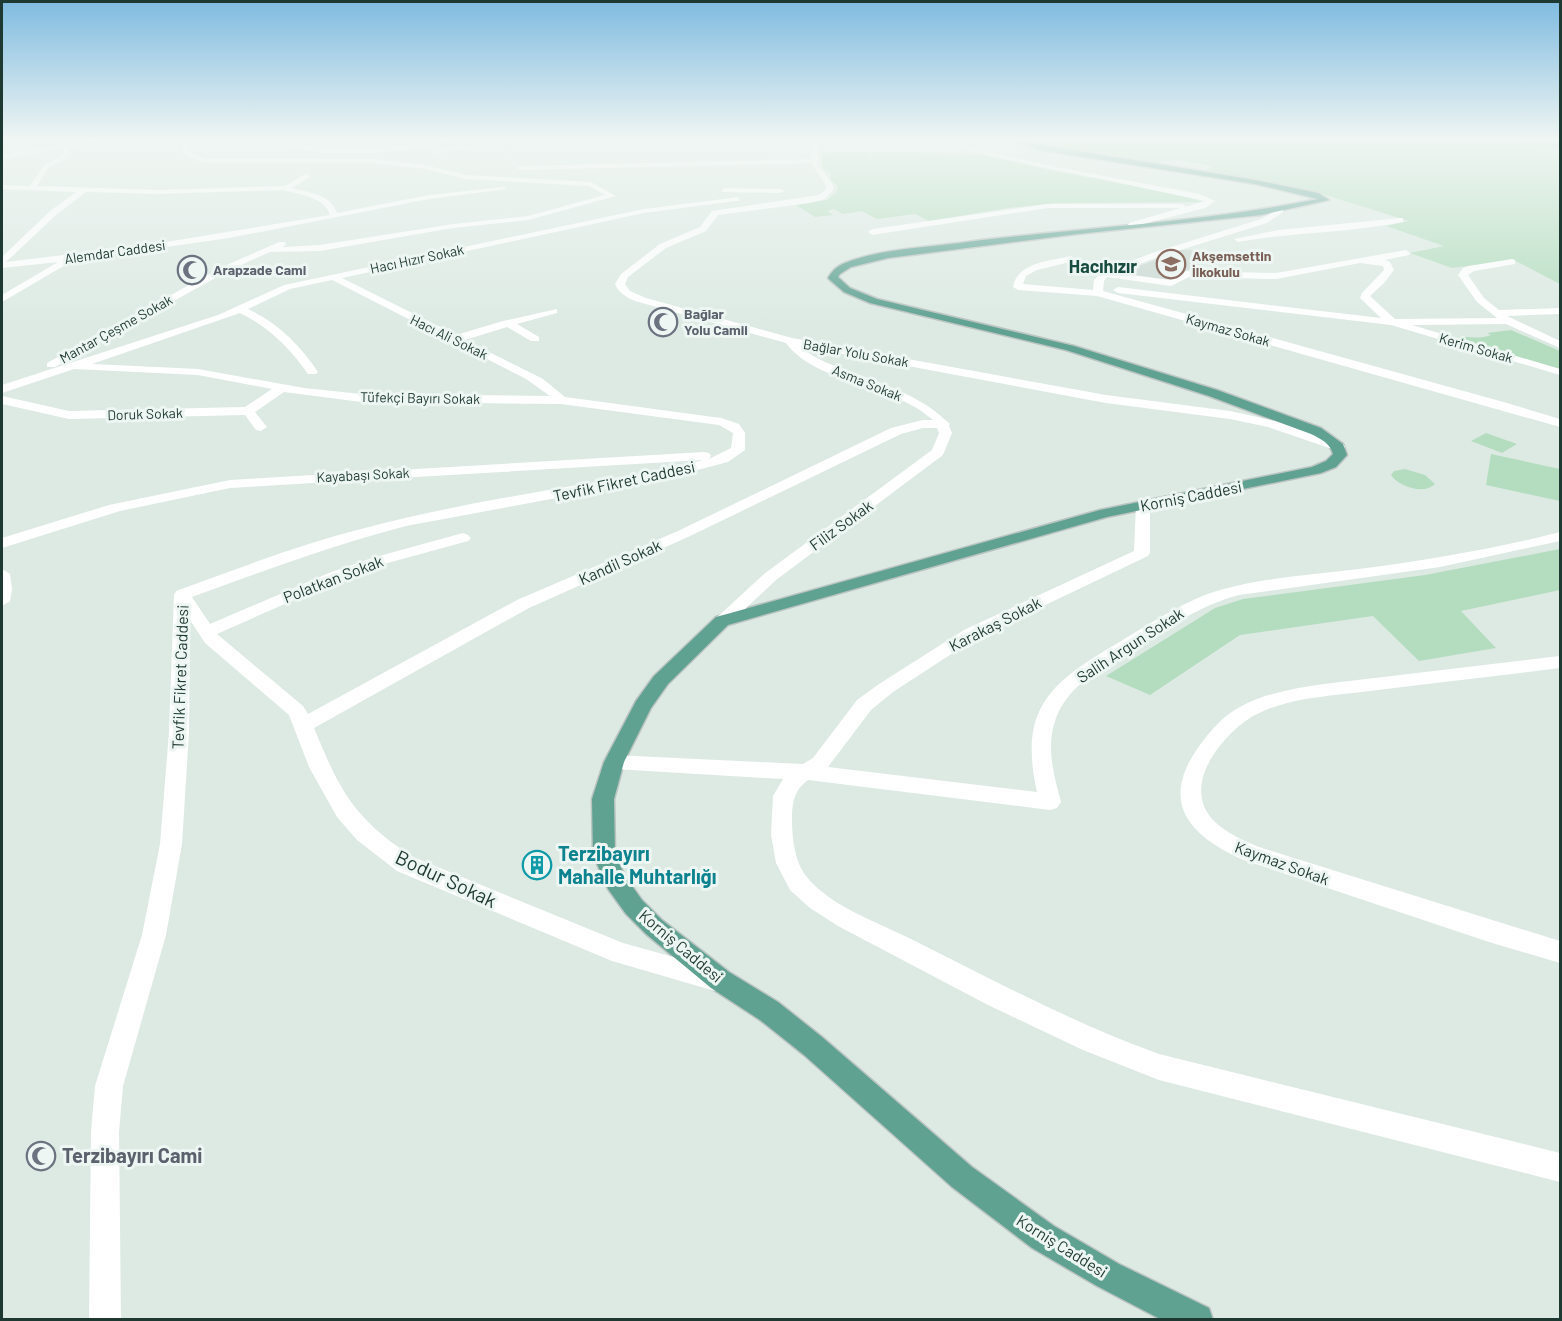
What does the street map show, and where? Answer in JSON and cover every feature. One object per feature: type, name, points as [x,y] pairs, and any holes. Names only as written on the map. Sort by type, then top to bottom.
[{"type":"main road","points":[[1318,202],[1280,210],[1132,225],[888,255],[848,265],[836,272],[833,278],[847,290],[874,301],[1059,345],[1213,393],[1298,423],[1330,439],[1338,447]]},
{"type":"main road","name":"Korniş Caddesi","points":[[1197,1320],[1108,1275],[1043,1237],[962,1177],[813,1046],[769,1011],[720,980],[654,927],[634,907],[616,882],[604,855],[603,800],[614,762],[628,732],[661,680],[722,621],[1076,521],[1316,470],[1338,460],[1340,455],[1338,447]]},
{"type":"street","points":[[2,263],[53,213],[68,202]]},
{"type":"street","points":[[327,202],[331,206],[334,216]]},
{"type":"street","name":"Alemdar Caddesi","points":[[2,263],[68,259],[412,202]]},
{"type":"street","points":[[272,250],[320,248],[453,226],[528,218],[593,202]]},
{"type":"street","name":"Hacı Hızır Sokak","points":[[19,384],[161,338],[240,309],[278,290],[644,211],[704,202]]},
{"type":"street","name":"Bağlar Yolu Sokak","points":[[804,202],[715,213],[703,229],[663,246],[624,276],[620,284],[624,292],[634,297],[791,341],[1106,399],[1252,419],[1338,447]]},
{"type":"street","points":[[1132,225],[1211,202]]},
{"type":"street","points":[[872,232],[1048,206],[1101,204],[1202,206]]},
{"type":"street","points":[[1098,291],[1100,277],[1105,274],[1269,219],[1280,210]]},
{"type":"street","points":[[1169,251],[1269,234],[1400,220]]},
{"type":"street","name":"Mantar Çeşme Sokak","points":[[19,384],[223,270],[272,250],[290,238],[306,221]]},
{"type":"street","points":[[1105,274],[1171,283],[1187,274],[1276,276],[1406,253]]},
{"type":"street","points":[[2,298],[68,259]]},
{"type":"street","points":[[1071,259],[1028,271],[1019,280],[1018,287],[1098,291],[1392,322],[1504,321]]},
{"type":"street","points":[[1374,260],[1387,264],[1389,270],[1381,281],[1365,295],[1365,298],[1392,322]]},
{"type":"street","points":[[1512,262],[1472,267],[1463,275],[1469,285],[1504,321],[1560,345]]},
{"type":"street","name":"Hacı Ali Sokak","points":[[333,277],[394,311],[455,339],[545,386],[561,400]]},
{"type":"street","name":"Kaymaz Sokak","points":[[1098,291],[1231,332],[1485,399],[1560,423]]},
{"type":"street","points":[[240,309],[270,324],[305,361],[312,372]]},
{"type":"street","points":[[455,339],[553,311]]},
{"type":"street","points":[[1495,313],[1560,311]]},
{"type":"street","name":"Kerim Sokak","points":[[1392,322],[1560,372]]},
{"type":"street","points":[[507,323],[535,339]]},
{"type":"street","name":"Asma Sokak","points":[[791,341],[797,351],[827,367],[926,406],[936,413],[944,424]]},
{"type":"street","name":"Tüfekçi Bayırı Sokak","points":[[72,366],[204,373],[324,395],[391,399],[561,400],[728,424],[739,433],[740,446],[733,454]]},
{"type":"street","points":[[2,389],[19,384]]},
{"type":"street","points":[[261,427],[248,411],[282,388]]},
{"type":"street","points":[[1485,399],[1560,430]]},
{"type":"street","name":"Doruk Sokak","points":[[2,400],[69,415],[248,411]]},
{"type":"street","name":"Kandil Sokak","points":[[304,725],[523,604],[683,534],[896,431],[923,424],[944,424]]},
{"type":"street","name":"Filiz Sokak","points":[[722,621],[770,577],[938,452],[944,445],[946,437],[944,424]]},
{"type":"street","name":"Kayabaşı Sokak","points":[[2,543],[110,508],[230,484],[733,454]]},
{"type":"street","name":"Tevfik Fikret Caddesi","points":[[105,1320],[105,1132],[110,1086],[154,935],[171,844],[179,732],[182,595],[311,548],[366,532],[406,522],[651,477],[713,462],[733,454]]},
{"type":"street","name":"Karakaş Sokak","points":[[802,772],[813,769],[820,763],[864,705],[886,688],[970,634],[1142,553],[1143,505]]},
{"type":"street","name":"Salih Argun Sokak","points":[[802,772],[1050,802],[1040,741],[1053,703],[1074,680],[1188,608],[1218,594],[1238,590],[1449,562],[1515,550],[1560,537]]},
{"type":"street","name":"Polatkan Sokak","points":[[207,632],[335,576],[378,561],[463,538]]},
{"type":"street","points":[[2,574],[4,589],[2,601]]},
{"type":"street","name":"Bodur Sokak","points":[[182,595],[211,639],[296,711],[304,725],[318,766],[350,821],[372,842],[405,864],[621,953],[720,980]]},
{"type":"street","name":"Kaymaz Sokak","points":[[1560,662],[1322,691],[1272,702],[1248,711],[1228,724],[1213,741],[1192,781],[1191,801],[1196,816],[1208,831],[1227,843],[1252,854],[1477,928],[1560,952]]},
{"type":"street","points":[[614,762],[802,772]]},
{"type":"street","points":[[802,772],[789,785],[781,800],[786,858],[797,882],[815,898],[866,928],[1040,1019],[1107,1049],[1159,1067],[1560,1168]]},
{"type":"shaded area","name":"Akşemsettin İlkokulu","points":[[1182,250],[1202,250],[1218,256],[1165,280],[1117,274]]},
{"type":"green space","points":[[817,202],[1203,202],[1055,203],[929,221],[915,214],[877,219],[862,211],[843,214],[834,209],[827,211],[833,215],[815,217],[796,205]]},
{"type":"green space","points":[[1347,202],[1560,202],[1560,284],[1514,260],[1452,268],[1410,253],[1444,246],[1386,226],[1409,221]]},
{"type":"green space","points":[[1511,330],[1560,351],[1560,369],[1451,339],[1481,337],[1491,335],[1487,333]]},
{"type":"green space","points":[[1486,433],[1517,444],[1502,453],[1471,441]]},
{"type":"green space","points":[[1491,454],[1560,469],[1560,501],[1486,485]]},
{"type":"green space","points":[[1405,469],[1425,475],[1435,484],[1425,489],[1412,488],[1400,483],[1391,475],[1394,471]]},
{"type":"green space","points":[[1560,549],[1560,590],[1461,611],[1496,648],[1419,661],[1373,616],[1240,635],[1150,695],[1106,676],[1215,608],[1243,599],[1425,575]]},
{"type":"place","name":"Akşemsettin İlkokulu","points":[[1171,264]]},
{"type":"place","name":"Arapzade Cami","points":[[192,270]]},
{"type":"place","name":"Bağlar Yolu Camii","points":[[663,322]]},
{"type":"place","name":"Terzibayırı Mahalle Muhtarlığı","points":[[537,865]]},
{"type":"place","name":"Terzibayırı Cami","points":[[41,1156]]},
{"type":"district","name":"Hacıhızır","points":[[1103,267]]}]
